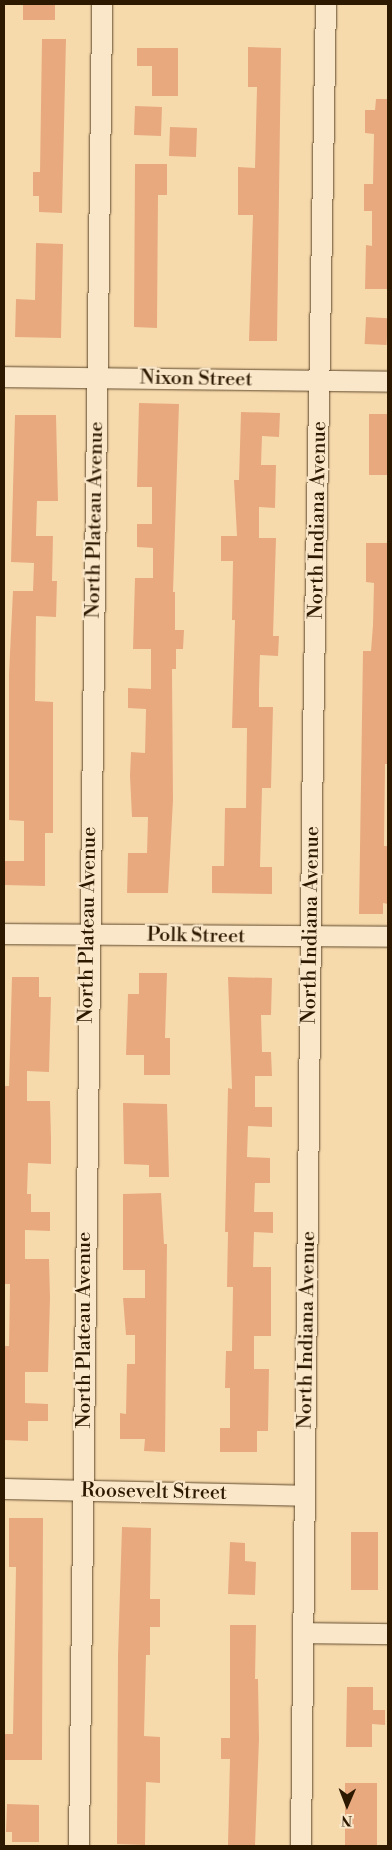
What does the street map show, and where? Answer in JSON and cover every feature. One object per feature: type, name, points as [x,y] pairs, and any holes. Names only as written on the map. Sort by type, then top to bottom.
[{"type":"street","name":"North Plateau Avenue","points":[[79,1846],[88,934],[102,4]]},
{"type":"street","name":"North Indiana Avenue","points":[[301,1846],[311,937],[326,4]]},
{"type":"street","name":"Nixon Street","points":[[4,377],[388,382]]},
{"type":"street","name":"Polk Street","points":[[4,934],[388,938]]},
{"type":"street","name":"Roosevelt Street","points":[[4,1489],[305,1496]]},
{"type":"street","points":[[303,1634],[388,1634]]},
{"type":"building","points":[[23,4],[55,4],[55,20],[23,20]]},
{"type":"building","points":[[42,39],[66,39],[62,213],[39,212],[39,196],[33,196],[33,172],[40,172]]},
{"type":"building","points":[[248,47],[281,48],[277,341],[249,341],[253,215],[238,215],[238,167],[255,168],[257,87],[248,87]]},
{"type":"building","points":[[137,48],[178,48],[178,96],[152,96],[152,66],[137,66]]},
{"type":"building","points":[[376,99],[388,99],[388,289],[365,289],[366,245],[372,246],[372,211],[364,211],[364,184],[373,184],[374,134],[365,133],[365,110],[375,110]]},
{"type":"building","points":[[135,106],[162,107],[161,136],[134,135]]},
{"type":"building","points":[[170,127],[197,128],[196,157],[169,156]]},
{"type":"building","points":[[135,164],[167,164],[167,195],[158,195],[157,328],[134,327]]},
{"type":"building","points":[[36,243],[63,244],[61,338],[15,337],[16,299],[35,300]]},
{"type":"building","points":[[366,317],[388,318],[387,345],[365,344]]},
{"type":"building","points":[[139,403],[179,404],[173,592],[175,592],[175,630],[184,630],[183,649],[176,649],[176,669],[172,669],[173,800],[168,893],[127,893],[128,853],[147,853],[148,817],[132,817],[130,776],[131,752],[145,753],[146,709],[128,708],[128,688],[151,689],[151,649],[133,649],[135,578],[153,578],[153,548],[137,547],[137,524],[152,524],[152,487],[137,487]]},
{"type":"building","points":[[241,412],[280,413],[279,437],[262,436],[261,465],[276,465],[275,508],[259,507],[259,538],[276,538],[273,636],[279,636],[278,656],[260,655],[259,690],[259,707],[273,707],[271,788],[262,788],[260,867],[272,867],[272,894],[212,893],[212,866],[224,866],[225,808],[246,808],[247,728],[232,728],[235,620],[232,620],[233,561],[221,561],[221,536],[237,536],[234,480],[239,480]]},
{"type":"building","points":[[369,414],[388,414],[388,475],[369,475]]},
{"type":"building","points":[[15,415],[56,415],[58,501],[37,501],[36,536],[53,536],[52,581],[57,581],[56,617],[36,616],[35,701],[53,702],[53,833],[45,833],[45,886],[4,885],[5,861],[24,861],[24,821],[9,820],[9,674],[13,591],[33,591],[34,563],[11,562]]},
{"type":"building","points":[[366,543],[388,543],[388,764],[385,764],[384,846],[388,846],[388,904],[383,903],[383,914],[359,914],[363,651],[371,651],[374,583],[366,582]]},
{"type":"building","points":[[139,973],[167,973],[165,1038],[170,1038],[170,1075],[144,1075],[144,1055],[126,1055],[128,994],[139,994]]},
{"type":"building","points":[[12,977],[39,977],[39,997],[51,997],[49,1072],[27,1071],[27,1101],[50,1101],[51,1137],[51,1164],[28,1163],[27,1194],[31,1194],[31,1212],[50,1212],[50,1231],[25,1230],[25,1259],[49,1259],[50,1298],[48,1372],[25,1372],[25,1403],[48,1404],[48,1421],[28,1421],[28,1441],[4,1440],[5,1346],[9,1346],[10,1284],[4,1284],[5,1086],[9,1086]]},
{"type":"building","points":[[228,977],[272,978],[271,1015],[261,1015],[262,1052],[271,1052],[272,1076],[255,1076],[255,1107],[272,1107],[272,1127],[248,1126],[247,1157],[270,1158],[270,1183],[255,1183],[254,1212],[273,1212],[273,1233],[254,1232],[253,1267],[271,1267],[271,1336],[254,1336],[254,1369],[269,1369],[268,1431],[257,1431],[257,1452],[220,1452],[220,1428],[230,1428],[230,1388],[225,1388],[226,1351],[232,1351],[233,1287],[227,1287],[228,1232],[225,1232],[228,1088],[232,1089]]},
{"type":"building","points":[[123,1103],[167,1104],[169,1177],[149,1177],[149,1165],[124,1164]]},
{"type":"building","points":[[161,1193],[164,1244],[167,1244],[165,1452],[144,1451],[145,1439],[120,1439],[120,1413],[126,1414],[127,1364],[135,1364],[135,1335],[126,1335],[123,1298],[145,1298],[145,1270],[123,1270],[123,1194]]},
{"type":"building","points":[[9,1518],[43,1518],[42,1760],[4,1760],[4,1734],[13,1734],[16,1567],[9,1567]]},
{"type":"building","points":[[122,1527],[151,1528],[150,1599],[160,1599],[160,1627],[150,1627],[150,1655],[146,1655],[144,1736],[160,1737],[160,1783],[146,1782],[145,1845],[117,1844],[118,1655]]},
{"type":"building","points":[[351,1532],[378,1532],[378,1590],[351,1590]]},
{"type":"building","points":[[230,1542],[245,1543],[245,1561],[256,1562],[255,1595],[228,1594]]},
{"type":"building","points":[[230,1625],[256,1625],[255,1679],[258,1679],[259,1739],[255,1846],[228,1845],[230,1759],[221,1759],[221,1738],[230,1738]]},
{"type":"building","points":[[347,1687],[373,1687],[373,1710],[385,1710],[385,1725],[372,1724],[372,1747],[346,1747]]},
{"type":"building","points":[[345,1783],[377,1783],[377,1846],[345,1846]]},
{"type":"building","points":[[7,1804],[39,1805],[39,1842],[12,1842],[12,1832],[6,1832]]}]
